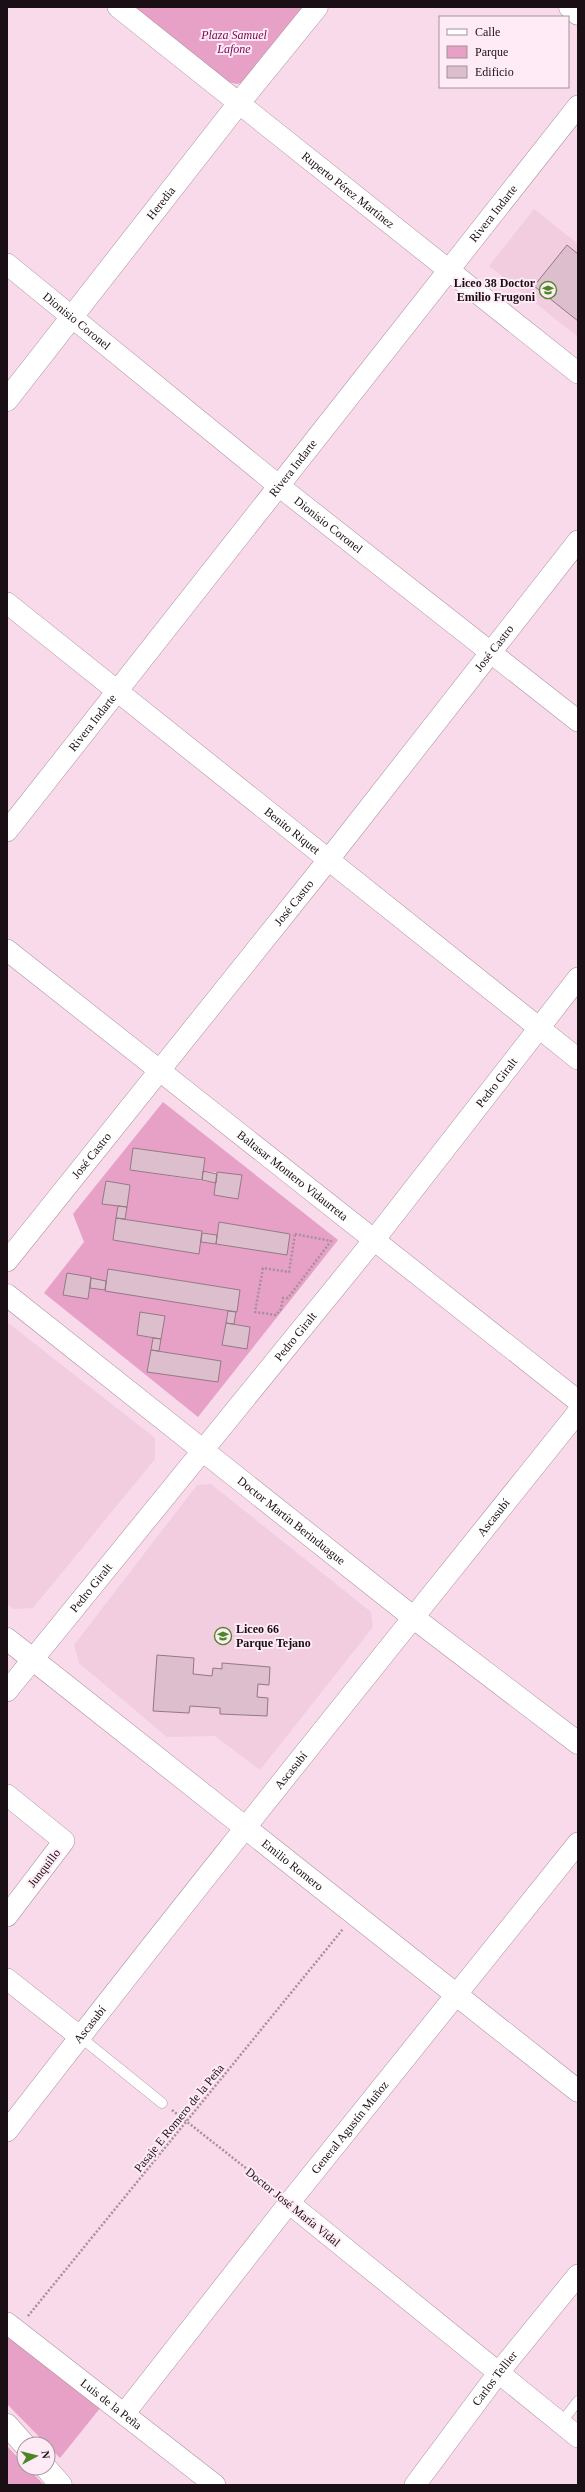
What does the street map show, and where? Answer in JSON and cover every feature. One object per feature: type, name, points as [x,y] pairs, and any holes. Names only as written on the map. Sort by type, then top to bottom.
[{"type":"main road","name":"Heredia","points":[[7,400],[239,103],[317,7]]},
{"type":"main road","points":[[570,7],[578,14]]},
{"type":"main road","name":"Doctor Martín Berinduague","points":[[7,1295],[414,1618],[578,1743]]},
{"type":"main road","name":"Emilio Romero","points":[[7,1639],[578,2091]]},
{"type":"main road","points":[[7,2425],[17,2436]]},
{"type":"main road","points":[[53,2476],[61,2485]]},
{"type":"street","name":"Ruperto Pérez Martínez","points":[[118,7],[578,373]]},
{"type":"street","name":"Rivera Indarte","points":[[7,831],[578,106]]},
{"type":"street","name":"Dionisio Coronel","points":[[7,264],[279,486],[578,721]]},
{"type":"street","name":"José Castro","points":[[7,1261],[329,859],[578,541]]},
{"type":"street","name":"Benito Riquet","points":[[7,603],[578,1059]]},
{"type":"street","name":"Baltasar Montero Vidaurreta","points":[[7,950],[578,1401]]},
{"type":"street","name":"Pedro Giralt","points":[[7,1691],[374,1240],[578,978]]},
{"type":"street","name":"Ascasubí","points":[[7,2131],[79,2036],[244,1826],[414,1618],[578,1412]]},
{"type":"street","name":"Junquillo","points":[[7,1794],[64,1841],[7,1916]]},
{"type":"street","name":"General Agustín Muñoz","points":[[124,2414],[289,2203],[578,1843]]},
{"type":"street","points":[[7,1979],[79,2036]]},
{"type":"street","name":"Doctor José María Vidal","points":[[289,2203],[578,2437]]},
{"type":"street","name":"Carlos Tellier","points":[[415,2485],[499,2372],[574,2287]]},
{"type":"street","name":"Luis de la Peña","points":[[12,2326],[215,2485]]},
{"type":"lane","points":[[79,2036],[162,2103]]},
{"type":"lane","points":[[561,2423],[578,2401]]},
{"type":"path","points":[[295,1234],[329,1240],[331,1241],[288,1298],[283,1298],[281,1309],[276,1315],[255,1312],[263,1268],[289,1272],[295,1234]]},
{"type":"path","name":"Pasaje E Romero de la Peña","points":[[12,2326],[188,2122],[355,1915]]},
{"type":"path","name":"Doctor José María Vidal","points":[[162,2103],[289,2203]]},
{"type":"shaded area","name":"Liceo 38 Doctor Emilio Frugoni","points":[[534,209],[578,244],[578,337],[489,266]]},
{"type":"shaded area","points":[[7,1322],[155,1438],[155,1459],[33,1608],[13,1609],[7,1604]]},
{"type":"shaded area","name":"Liceo 66 Parque Tejano","points":[[211,1484],[371,1612],[373,1627],[260,1770],[215,1736],[167,1737],[79,1663],[74,1645],[197,1485]]},
{"type":"green space","name":"Plaza Samuel Lafone","points":[[133,7],[306,7],[245,82],[237,84],[228,82]]},
{"type":"green space","points":[[163,1102],[338,1240],[198,1417],[44,1293],[84,1242],[73,1214]],"holes":[[[133,1148],[205,1158],[203,1171],[241,1175],[238,1199],[214,1195],[216,1183],[130,1170]],[[106,1181],[130,1185],[125,1219],[217,1235],[219,1222],[290,1234],[287,1255],[201,1242],[198,1254],[113,1240],[118,1206],[102,1204]],[[108,1269],[240,1290],[234,1324],[250,1327],[247,1348],[222,1345],[228,1311],[90,1288],[63,1295],[67,1273],[106,1281]],[[141,1312],[164,1316],[159,1351],[221,1361],[218,1382],[148,1372],[153,1338],[137,1335]]]},
{"type":"green space","points":[[7,2334],[101,2407],[60,2458],[56,2454],[56,2436],[38,2436],[7,2404]]},
{"type":"green space","points":[[7,2446],[16,2456],[16,2476],[36,2476],[44,2485],[7,2485]]},
{"type":"building","points":[[567,245],[578,254],[578,321],[534,286]]},
{"type":"building","points":[[133,1148],[205,1158],[202,1180],[130,1170]]},
{"type":"building","points":[[203,1171],[217,1174],[216,1183],[202,1180]]},
{"type":"building","points":[[217,1172],[242,1175],[238,1199],[214,1195]]},
{"type":"building","points":[[106,1181],[130,1185],[127,1207],[102,1204]]},
{"type":"building","points":[[118,1206],[127,1207],[125,1219],[116,1218]]},
{"type":"building","points":[[116,1218],[202,1231],[199,1254],[113,1240]]},
{"type":"building","points":[[219,1222],[290,1234],[287,1255],[216,1244]]},
{"type":"building","points":[[202,1233],[217,1235],[216,1244],[201,1242]]},
{"type":"building","points":[[108,1269],[240,1290],[237,1312],[105,1291]]},
{"type":"building","points":[[67,1273],[91,1277],[88,1299],[63,1295]]},
{"type":"building","points":[[91,1278],[106,1281],[105,1290],[90,1288]]},
{"type":"building","points":[[228,1311],[236,1312],[234,1324],[226,1323]]},
{"type":"building","points":[[140,1312],[165,1316],[161,1339],[137,1335]]},
{"type":"building","points":[[226,1323],[250,1327],[247,1349],[222,1345]]},
{"type":"building","points":[[153,1338],[161,1339],[159,1351],[151,1350]]},
{"type":"building","points":[[151,1350],[221,1361],[218,1382],[147,1372]]},
{"type":"building","points":[[157,1655],[194,1658],[193,1674],[212,1676],[213,1668],[222,1669],[222,1663],[270,1667],[269,1685],[258,1684],[257,1697],[268,1698],[267,1716],[220,1714],[220,1708],[190,1706],[189,1713],[153,1711]]},
{"type":"place","name":"Liceo 38 Doctor Emilio Frugoni","points":[[548,290]]},
{"type":"place","name":"Liceo 66 Parque Tejano","points":[[223,1636]]}]
